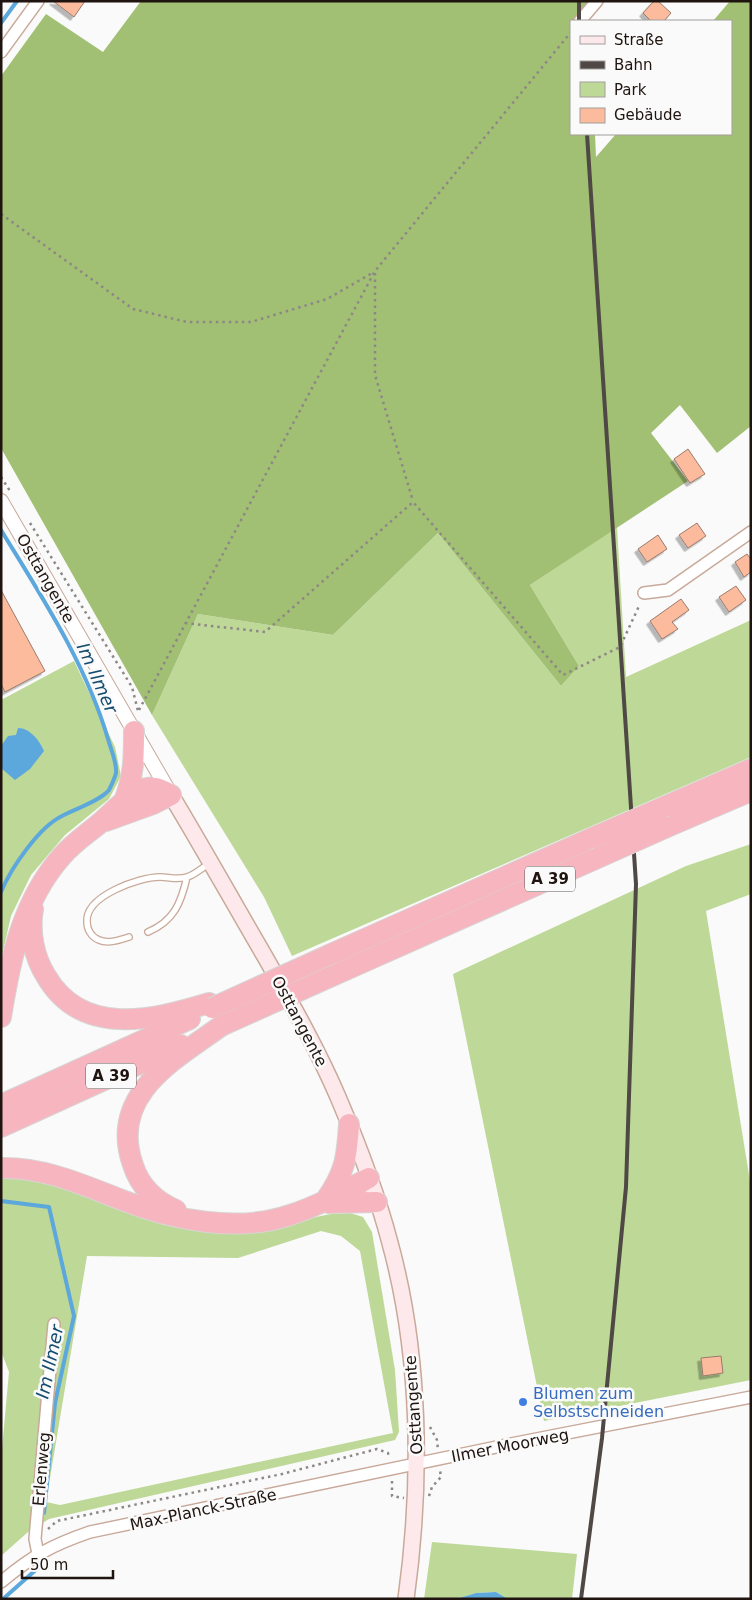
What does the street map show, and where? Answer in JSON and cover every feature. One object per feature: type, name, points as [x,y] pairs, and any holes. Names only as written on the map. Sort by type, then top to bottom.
[{"type":"highway","points":[[124,801],[134,769],[134,730]]},
{"type":"highway","name":"A 39","points":[[1,1105],[210,1006],[229,994],[282,975],[331,954],[751,769]]},
{"type":"highway","points":[[1,1018],[13,950],[19,932],[50,871],[81,837],[124,801],[146,788],[158,788],[171,794]]},
{"type":"highway","name":"A 39","points":[[1,1127],[341,972],[751,791]]},
{"type":"highway","points":[[100,823],[153,804],[171,794]]},
{"type":"highway","points":[[34,900],[32,930],[36,956],[41,969],[60,995],[80,1010],[108,1019],[130,1020],[147,1019],[210,1006]]},
{"type":"highway","points":[[208,1222],[165,1206],[145,1188],[134,1170],[130,1158],[129,1122],[134,1104],[159,1072],[221,1026]]},
{"type":"highway","points":[[323,1203],[337,1183],[344,1167],[350,1124]]},
{"type":"highway","points":[[1,1168],[43,1172],[74,1181],[142,1208],[176,1217],[208,1222],[234,1223],[262,1222],[288,1216],[323,1203],[369,1178]]},
{"type":"highway","points":[[323,1203],[378,1202]]},
{"type":"main road","name":"Osttangente","points":[[171,794],[310,1039],[350,1124],[378,1202],[390,1244],[404,1314],[414,1390],[416,1464],[412,1541],[406,1599]]},
{"type":"street","points":[[1,52],[38,1]]},
{"type":"street","points":[[581,20],[597,1]]},
{"type":"street","name":"Osttangente","points":[[6,497],[171,794]]},
{"type":"street","points":[[644,593],[668,590],[751,532]]},
{"type":"street","name":"Erlenweg","points":[[38,1554],[35,1539],[54,1324]]},
{"type":"street","name":"Ilmer Moorweg","points":[[416,1464],[751,1397]]},
{"type":"street","name":"Max-Planck-Straße","points":[[1,1582],[38,1554],[59,1543],[90,1532],[416,1464]]},
{"type":"lane","points":[[129,937],[108,942],[99,940],[92,935],[88,929],[87,921],[92,905],[101,898],[135,882],[160,877],[187,877],[211,862]]},
{"type":"lane","points":[[148,932],[160,926],[172,915],[182,897],[187,877]]},
{"type":"path","points":[[27,519],[132,687],[138,711],[376,271],[570,33]]},
{"type":"path","points":[[1,214],[133,309],[187,322],[251,322],[327,299],[376,271]]},
{"type":"path","points":[[376,271],[374,375],[413,502],[563,676],[620,647],[644,593]]},
{"type":"path","points":[[1,477],[6,497]]},
{"type":"path","points":[[185,623],[265,632],[413,502]]},
{"type":"green space","points":[[141,1],[589,1],[590,20],[570,20],[570,135],[595,135],[596,157],[615,135],[732,135],[732,20],[714,20],[730,1],[751,1],[751,426],[717,453],[680,405],[651,433],[688,481],[530,585],[579,666],[561,686],[438,533],[333,635],[198,614],[152,715],[1,448],[1,76],[46,14],[103,52]]},
{"type":"green space","points":[[617,527],[626,677],[751,620],[751,757],[292,956],[264,897],[152,715],[198,614],[333,635],[438,533],[561,686],[579,666],[530,585]]},
{"type":"green space","points":[[74,661],[115,747],[121,776],[109,799],[65,835],[31,875],[11,916],[1,960],[1,700]]},
{"type":"green space","points":[[751,844],[751,894],[706,911],[751,1187],[751,1380],[544,1421],[453,974],[686,866]]},
{"type":"green space","points":[[1,1174],[260,1228],[331,1214],[350,1213],[363,1217],[372,1232],[395,1370],[399,1432],[395,1440],[49,1519],[28,1532],[1,1556],[1,1460],[9,1372],[1,1351]],"holes":[[[321,1231],[341,1236],[360,1251],[393,1433],[60,1505],[46,1502],[87,1256],[238,1258]]]},
{"type":"green space","points":[[432,1542],[577,1554],[572,1599],[508,1599],[496,1592],[476,1593],[456,1599],[424,1599]]},
{"type":"water","points":[[18,728],[27,730],[34,736],[44,751],[30,769],[15,780],[1,768],[1,746],[8,736],[16,735]]},
{"type":"water","points":[[496,1592],[508,1599],[456,1599],[476,1593]]},
{"type":"building","points":[[53,1],[85,1],[74,17]]},
{"type":"building","points":[[654,1],[658,1],[671,13],[665,20],[650,20],[643,13]]},
{"type":"building","points":[[688,449],[705,474],[690,483],[674,459]]},
{"type":"building","points":[[697,523],[706,536],[688,548],[679,535]]},
{"type":"building","points":[[658,535],[667,549],[647,562],[638,549]]},
{"type":"building","points":[[747,554],[751,559],[751,572],[744,577],[735,562]]},
{"type":"building","points":[[736,586],[746,600],[729,612],[719,597]]},
{"type":"building","points":[[1,590],[45,671],[5,692],[1,684]]},
{"type":"building","points":[[681,599],[689,610],[672,622],[678,629],[662,639],[650,621]]},
{"type":"building","points":[[721,1356],[723,1373],[703,1376],[701,1358]]},
{"type":"waterway","points":[[1,23],[17,1]]},
{"type":"waterway","name":"Im Ilmer","points":[[1,530],[62,632],[88,684],[99,711],[116,769],[112,784],[105,794],[53,821],[44,829],[19,860],[1,892]]},
{"type":"waterway","name":"Im Ilmer","points":[[1,1201],[49,1207],[74,1316],[55,1403],[44,1513]]},
{"type":"waterway","name":"Im Ilmer","points":[[3,1599],[39,1567]]},
{"type":"railway","points":[[579,1],[579,20]]},
{"type":"railway","points":[[581,1599],[602,1438],[626,1187],[636,884],[587,135]]},
{"type":"place","name":"Blumen zum Selbstschneiden","points":[[523,1402]]}]
